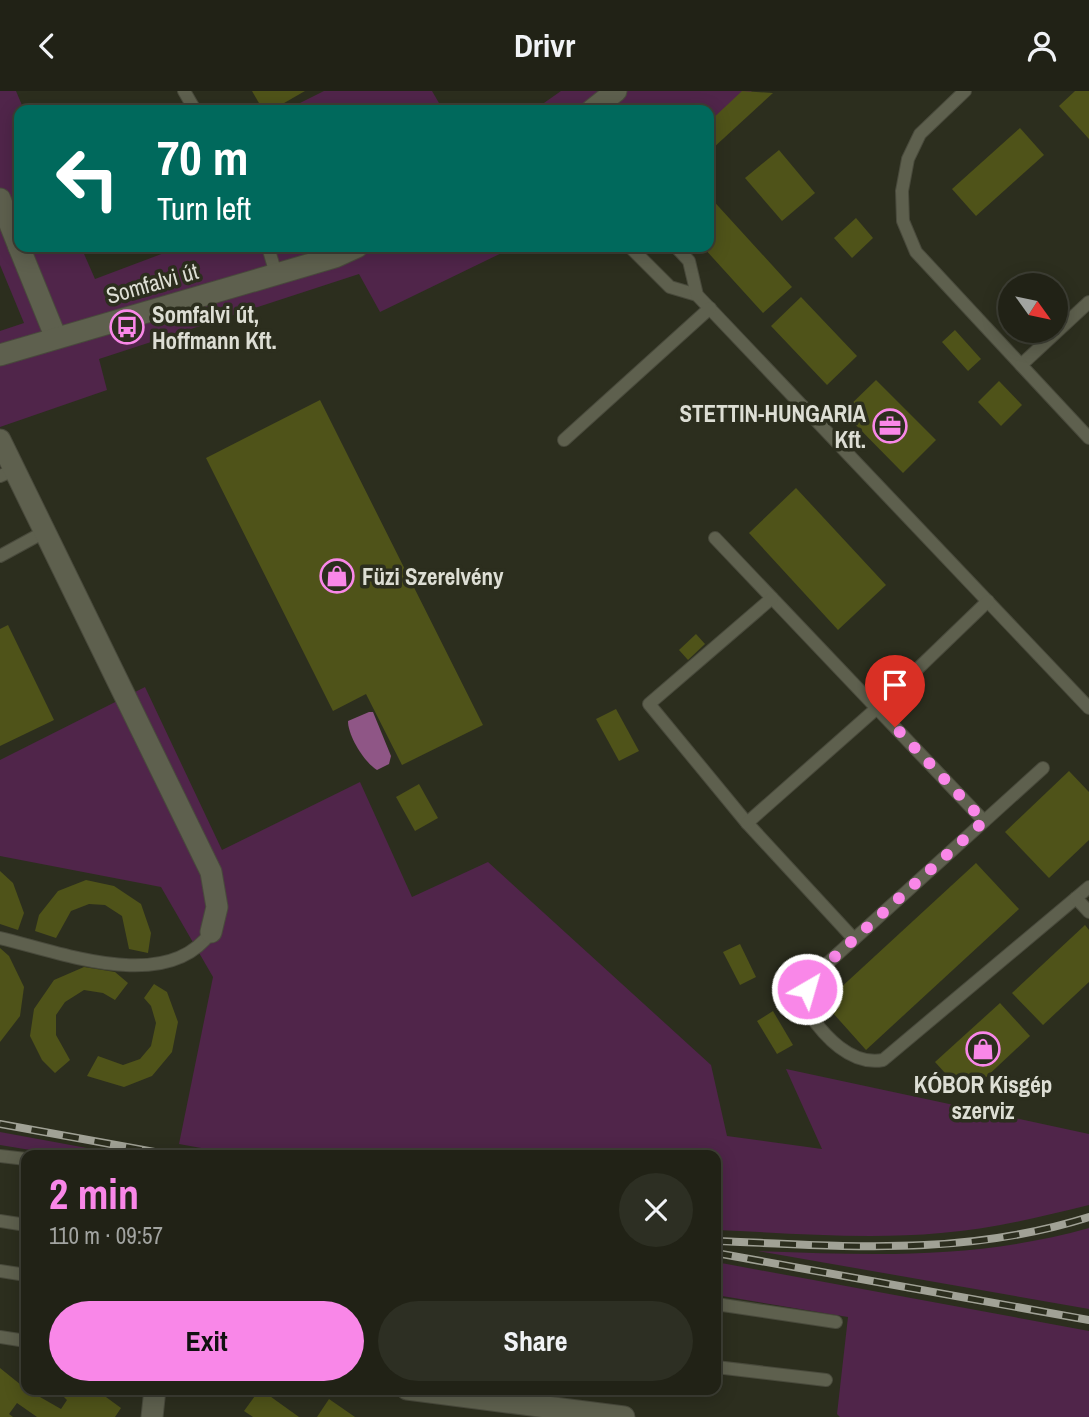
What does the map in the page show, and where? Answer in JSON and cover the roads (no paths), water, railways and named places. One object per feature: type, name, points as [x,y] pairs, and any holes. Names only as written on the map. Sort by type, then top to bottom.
[{"type":"street","points":[[599,105],[616,91]]},
{"type":"street","points":[[0,199],[14,234]]},
{"type":"street","points":[[21,252],[56,338]]},
{"type":"street","name":"Somfalvi út","points":[[0,355],[342,252]]},
{"type":"street","points":[[0,440],[7,473],[44,532],[211,872],[217,895],[211,932]]},
{"type":"street","points":[[152,1417],[154,1395]]},
{"type":"street","points":[[454,1395],[624,1417]]},
{"type":"lane","points":[[965,91],[920,134],[914,146],[902,191],[903,221],[916,251],[1085,438],[1089,438]]},
{"type":"lane","points":[[269,252],[276,274]]},
{"type":"lane","points":[[635,252],[670,287],[697,295],[710,308],[1089,708]]},
{"type":"lane","points":[[681,252],[689,261],[697,295]]},
{"type":"lane","points":[[1021,365],[1089,302]]},
{"type":"lane","points":[[564,440],[710,308]]},
{"type":"lane","points":[[0,556],[44,532]]},
{"type":"lane","points":[[715,538],[984,821]]},
{"type":"lane","points":[[772,598],[649,704],[747,823],[854,939]]},
{"type":"lane","points":[[747,823],[877,708],[988,601]]},
{"type":"lane","points":[[1043,768],[811,979],[805,1000],[814,1022],[845,1051],[864,1061],[874,1062],[892,1054],[1089,887]]},
{"type":"lane","points":[[1076,898],[1089,912]]},
{"type":"lane","points":[[0,938],[72,955],[145,967],[159,966],[184,957],[203,943],[211,932]]},
{"type":"lane","points":[[0,1156],[21,1158]]},
{"type":"lane","points":[[0,1221],[21,1224]]},
{"type":"lane","points":[[0,1271],[21,1274]]},
{"type":"lane","points":[[721,1305],[836,1322]]},
{"type":"lane","points":[[0,1338],[21,1340]]},
{"type":"lane","points":[[721,1368],[826,1380]]},
{"type":"railway","points":[[0,1124],[143,1150]]},
{"type":"railway","points":[[721,1241],[904,1246],[995,1238],[1042,1230],[1089,1217]]},
{"type":"railway","points":[[721,1254],[1089,1320]]},
{"type":"place","name":"Somfalvi út, Hoffmann Kft.","points":[[127,327]]},
{"type":"place","name":"STETTIN-HUNGARIA Kft.","points":[[890,426]]},
{"type":"place","name":"Füzi Szerelvény","points":[[337,576]]},
{"type":"place","name":"KÓBOR Kisgép szerviz","points":[[983,1049]]}]
